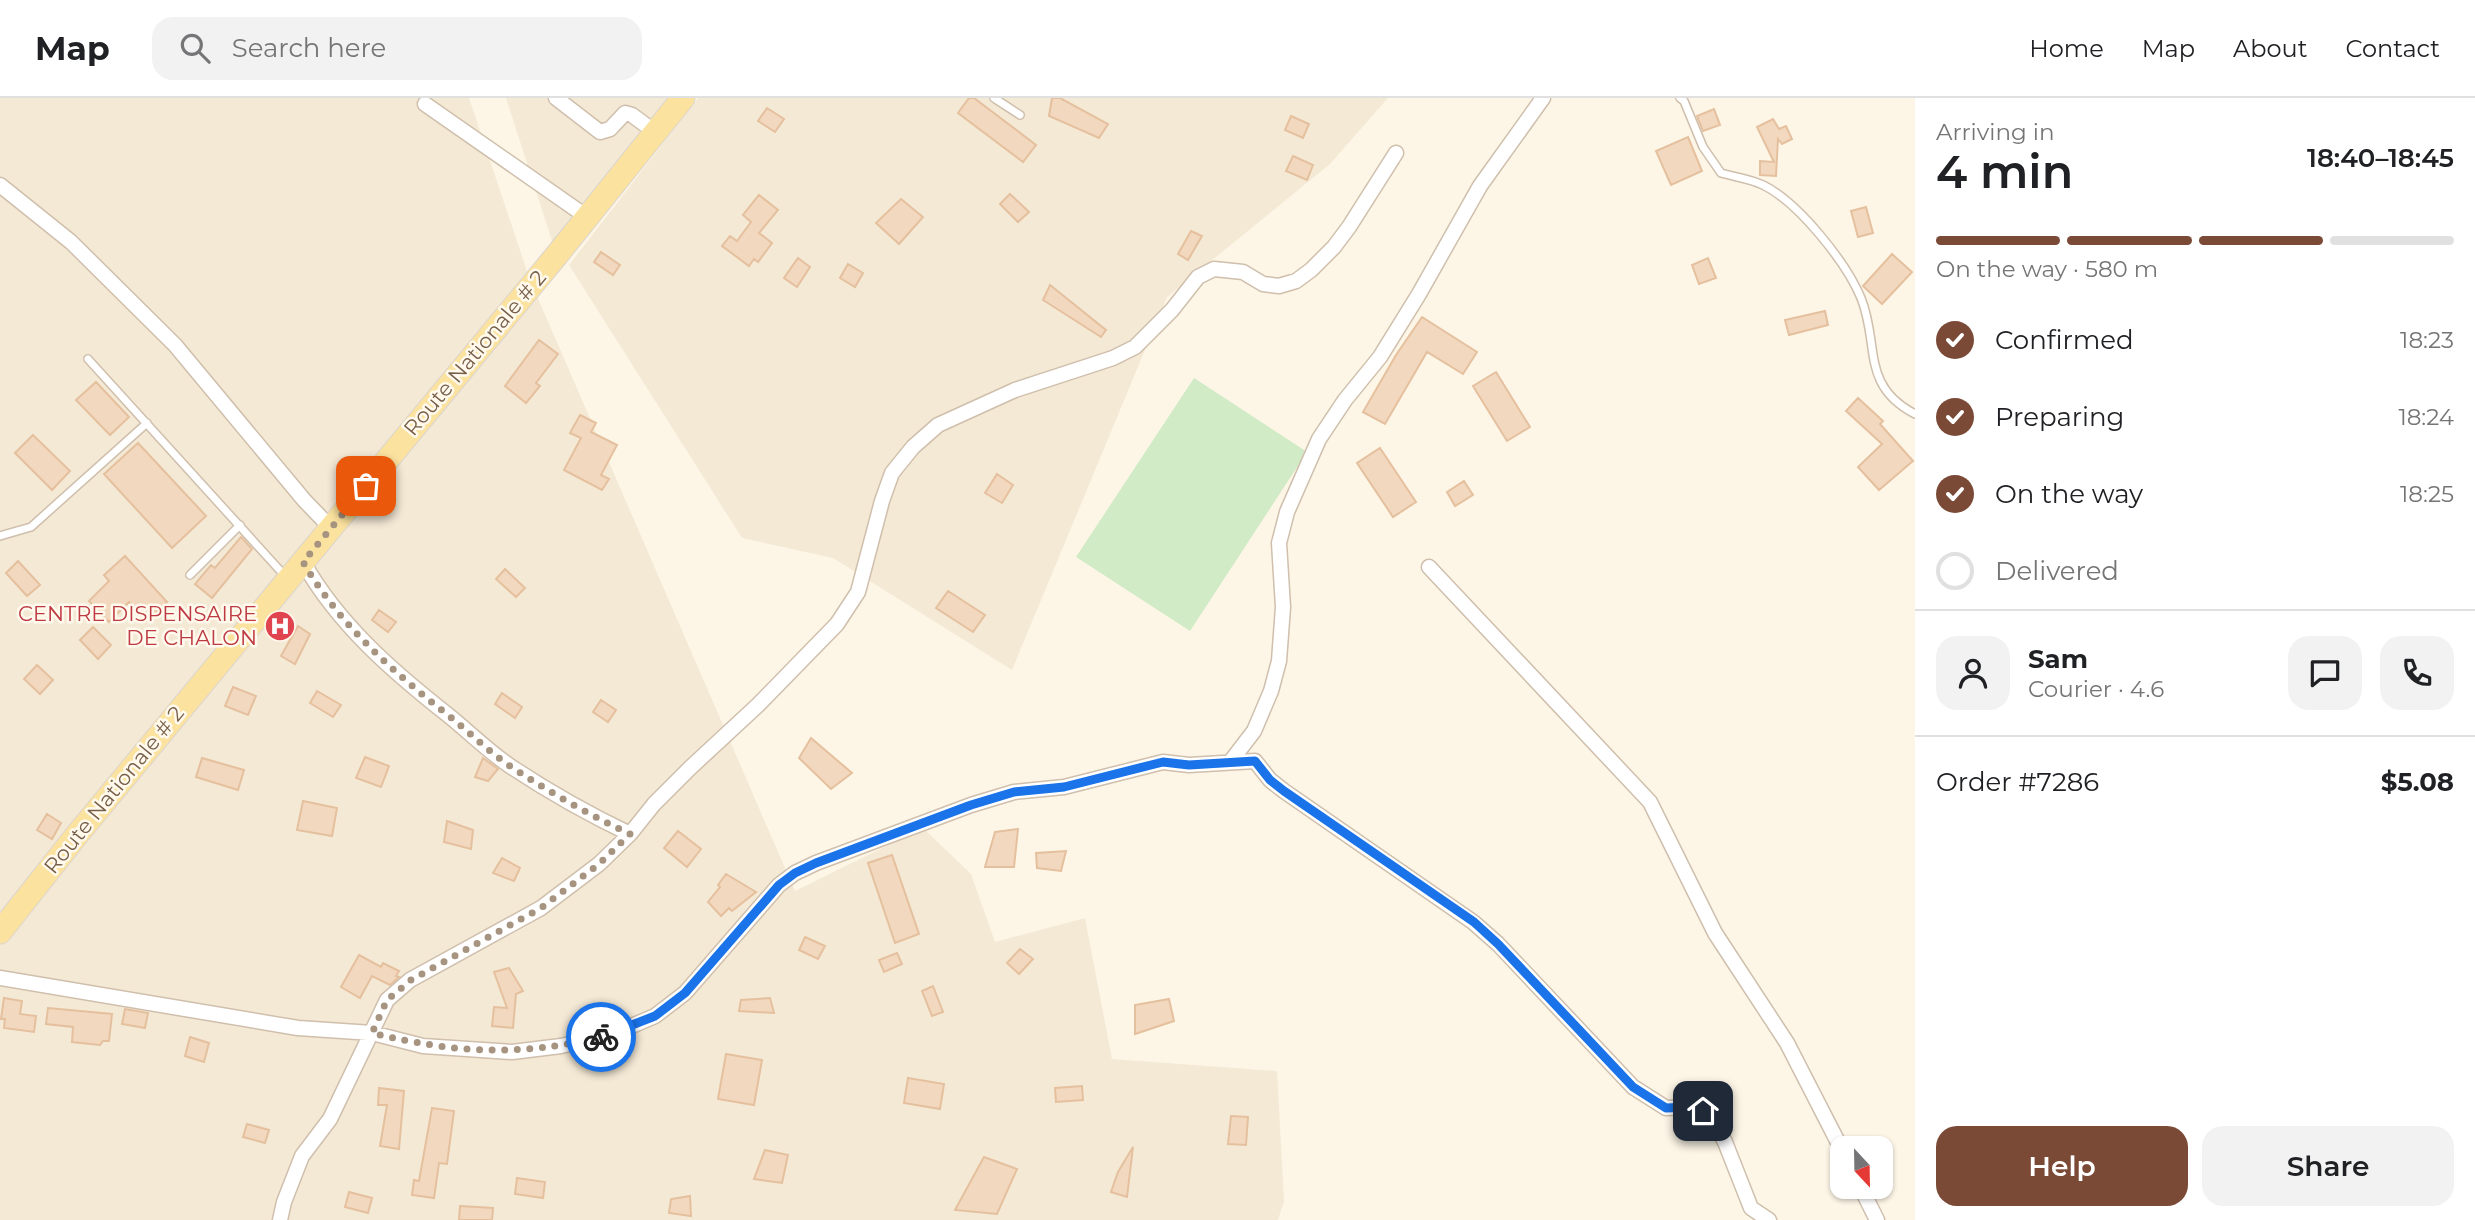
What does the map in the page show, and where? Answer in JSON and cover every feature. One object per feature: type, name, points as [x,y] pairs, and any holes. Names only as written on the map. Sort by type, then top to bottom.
[{"type":"main road","name":"Route Nationale # 2","points":[[0,932],[683,98]]},
{"type":"street","points":[[556,98],[600,132],[610,129],[625,113],[655,132]]},
{"type":"street","points":[[1231,761],[1255,731],[1271,691],[1279,661],[1283,607],[1279,543],[1287,512],[1319,439],[1385,349],[1480,186],[1543,98]]},
{"type":"street","points":[[425,104],[587,217]]},
{"type":"street","points":[[279,1220],[302,1156],[330,1119],[387,1000],[411,980],[541,908],[599,864],[630,834],[654,804],[758,705],[837,624],[858,592],[892,473],[913,447],[938,425],[1015,390],[1113,358],[1135,347],[1172,310],[1198,277],[1214,269],[1243,272],[1263,284],[1279,286],[1296,281],[1319,262],[1349,227],[1396,153]]},
{"type":"street","points":[[0,185],[71,242],[175,345],[304,500],[331,528]]},
{"type":"street","points":[[1429,567],[1650,802],[1715,933],[1787,1043],[1835,1136]]},
{"type":"street","points":[[296,570],[364,642],[414,688],[508,764],[571,805],[630,834]]},
{"type":"street","points":[[0,978],[298,1028],[372,1033],[424,1045],[512,1052],[561,1046],[613,1034],[655,1016],[685,993],[779,885],[795,873],[816,863],[971,805],[1014,792],[1064,787],[1163,762],[1189,765],[1255,761],[1270,780],[1284,791],[1474,922],[1633,1087],[1666,1108],[1690,1107],[1703,1111],[1716,1126],[1724,1142],[1751,1208],[1769,1220]]},
{"type":"street","points":[[1866,1199],[1877,1220]]},
{"type":"lane","points":[[994,98],[1020,115]]},
{"type":"lane","points":[[1680,98],[1684,101],[1706,153],[1721,173],[1761,184],[1781,195],[1845,267],[1862,299],[1877,374],[1886,393],[1903,408],[1915,414]]},
{"type":"lane","points":[[88,359],[240,525],[296,570]]},
{"type":"lane","points":[[0,536],[31,527],[147,423]]},
{"type":"lane","points":[[190,575],[240,525]]},
{"type":"shaded area","points":[[0,98],[469,98],[530,280],[795,891],[923,828],[971,874],[995,942],[1085,918],[1112,1059],[1277,1071],[1284,1201],[1278,1220],[0,1220]]},
{"type":"shaded area","points":[[506,98],[674,98],[553,244]]},
{"type":"shaded area","points":[[698,98],[1388,98],[1330,164],[1167,297],[1012,670],[833,558],[742,538],[569,265]]},
{"type":"green space","points":[[1194,378],[1307,452],[1190,631],[1076,557]]},
{"type":"building","points":[[969,98],[974,98],[1036,145],[1023,162],[958,113]]},
{"type":"building","points":[[1052,98],[1060,98],[1108,124],[1099,138],[1049,116]]},
{"type":"building","points":[[767,108],[784,119],[775,132],[758,121]]},
{"type":"building","points":[[1714,109],[1720,125],[1703,131],[1697,116]]},
{"type":"building","points":[[1291,116],[1309,124],[1303,138],[1285,130]]},
{"type":"building","points":[[1773,119],[1779,129],[1786,126],[1792,139],[1782,144],[1778,139],[1776,176],[1760,175],[1760,161],[1774,162],[1757,127]]},
{"type":"building","points":[[1688,137],[1702,171],[1671,185],[1656,151]]},
{"type":"building","points":[[1293,156],[1313,165],[1307,180],[1286,171]]},
{"type":"building","points":[[1010,194],[1029,212],[1018,222],[1000,204]]},
{"type":"building","points":[[759,195],[778,210],[759,233],[772,243],[758,262],[754,259],[749,266],[722,246],[730,236],[737,241],[751,222],[743,215]]},
{"type":"building","points":[[901,199],[923,217],[899,244],[876,223]]},
{"type":"building","points":[[1866,207],[1873,233],[1858,237],[1851,211]]},
{"type":"building","points":[[1191,231],[1202,236],[1188,260],[1178,254]]},
{"type":"building","points":[[601,252],[620,265],[613,275],[594,262]]},
{"type":"building","points":[[1892,254],[1912,272],[1882,304],[1863,286]]},
{"type":"building","points":[[798,258],[810,267],[797,287],[784,278]]},
{"type":"building","points":[[1708,258],[1716,278],[1699,284],[1692,265]]},
{"type":"building","points":[[848,264],[863,273],[855,287],[840,278]]},
{"type":"building","points":[[1050,285],[1106,330],[1101,337],[1043,300]]},
{"type":"building","points":[[1825,311],[1828,325],[1789,335],[1785,320]]},
{"type":"building","points":[[1422,317],[1477,352],[1463,374],[1427,352],[1385,424],[1363,412]]},
{"type":"building","points":[[539,340],[558,354],[536,383],[540,386],[526,403],[505,386]]},
{"type":"building","points":[[1496,372],[1530,427],[1507,441],[1473,386]]},
{"type":"building","points":[[96,382],[129,417],[110,435],[76,400]]},
{"type":"building","points":[[1858,398],[1883,421],[1880,424],[1913,461],[1879,490],[1858,467],[1882,444],[1846,411]]},
{"type":"building","points":[[580,415],[596,423],[591,432],[617,445],[601,475],[609,479],[602,490],[564,470],[581,438],[570,433]]},
{"type":"building","points":[[33,435],[70,471],[52,490],[15,453]]},
{"type":"building","points":[[138,443],[206,516],[172,548],[104,474]]},
{"type":"building","points":[[1380,448],[1416,502],[1393,517],[1357,463]]},
{"type":"building","points":[[997,474],[1013,485],[1002,503],[985,493]]},
{"type":"building","points":[[1464,481],[1473,495],[1455,506],[1447,492]]},
{"type":"building","points":[[241,537],[252,549],[212,598],[195,584],[211,565],[215,568]]},
{"type":"building","points":[[125,556],[167,602],[146,621],[129,602],[109,622],[89,601],[109,581],[104,575]]},
{"type":"building","points":[[18,561],[40,585],[27,596],[6,573]]},
{"type":"building","points":[[505,569],[525,588],[516,597],[496,579]]},
{"type":"building","points":[[948,591],[985,615],[973,632],[936,608]]},
{"type":"building","points":[[379,610],[396,622],[388,632],[372,620]]},
{"type":"building","points":[[298,626],[310,634],[295,664],[281,656]]},
{"type":"building","points":[[93,627],[111,645],[98,659],[80,640]]},
{"type":"building","points":[[37,665],[53,680],[40,694],[24,679]]},
{"type":"building","points":[[233,687],[256,696],[248,715],[225,706]]},
{"type":"building","points":[[317,691],[341,705],[333,717],[310,703]]},
{"type":"building","points":[[502,693],[522,707],[515,718],[495,704]]},
{"type":"building","points":[[601,700],[616,710],[608,722],[593,712]]},
{"type":"building","points":[[811,738],[852,773],[831,789],[799,758]]},
{"type":"building","points":[[365,757],[389,766],[381,787],[356,778]]},
{"type":"building","points":[[202,758],[244,770],[238,790],[196,777]]},
{"type":"building","points":[[483,758],[498,769],[488,781],[475,777]]},
{"type":"building","points":[[303,801],[337,808],[332,836],[297,830]]},
{"type":"building","points":[[47,814],[61,823],[52,839],[37,830]]},
{"type":"building","points":[[447,821],[473,830],[471,849],[444,842]]},
{"type":"building","points":[[1018,829],[1014,867],[985,867],[995,832]]},
{"type":"building","points":[[678,831],[701,849],[687,867],[664,848]]},
{"type":"building","points":[[1066,851],[1061,871],[1037,868],[1036,853]]},
{"type":"building","points":[[892,855],[919,934],[895,943],[868,863]]},
{"type":"building","points":[[502,858],[520,868],[514,881],[493,873]]},
{"type":"building","points":[[726,874],[756,892],[721,916],[708,902]]},
{"type":"building","points":[[805,937],[825,946],[818,959],[799,950]]},
{"type":"building","points":[[1020,949],[1033,959],[1019,974],[1007,963]]},
{"type":"building","points":[[897,953],[902,964],[884,972],[879,960]]},
{"type":"building","points":[[359,955],[381,967],[383,963],[399,971],[396,976],[399,977],[390,985],[372,976],[360,998],[341,987]]},
{"type":"building","points":[[509,968],[523,991],[516,994],[513,1028],[492,1026],[494,1007],[507,1008],[494,972]]},
{"type":"building","points":[[933,986],[943,1012],[932,1016],[922,991]]},
{"type":"building","points":[[4,998],[22,1001],[20,1014],[36,1016],[34,1032],[4,1028],[5,1019],[1,1019]]},
{"type":"building","points":[[770,998],[774,1013],[739,1011],[741,1000]]},
{"type":"building","points":[[1169,999],[1174,1021],[1135,1034],[1135,1005]]},
{"type":"building","points":[[48,1008],[112,1014],[109,1041],[103,1041],[100,1045],[72,1042],[73,1027],[46,1024]]},
{"type":"building","points":[[125,1009],[148,1013],[145,1028],[122,1024]]},
{"type":"building","points":[[190,1037],[209,1043],[204,1062],[185,1056]]},
{"type":"building","points":[[726,1054],[762,1060],[754,1105],[718,1099]]},
{"type":"building","points":[[908,1078],[944,1084],[940,1109],[904,1103]]},
{"type":"building","points":[[1082,1086],[1083,1100],[1056,1102],[1055,1088]]},
{"type":"building","points":[[379,1088],[404,1091],[399,1149],[380,1146],[387,1105],[378,1105]]},
{"type":"building","points":[[432,1108],[454,1111],[447,1164],[439,1163],[434,1198],[412,1195],[414,1180],[419,1181]]},
{"type":"building","points":[[1231,1116],[1248,1117],[1246,1145],[1228,1144]]},
{"type":"building","points":[[247,1124],[269,1130],[265,1143],[243,1137]]},
{"type":"building","points":[[1133,1147],[1127,1197],[1111,1192],[1118,1172]]},
{"type":"building","points":[[765,1150],[788,1155],[782,1183],[754,1179]]},
{"type":"building","points":[[984,1157],[1017,1169],[997,1214],[955,1210]]},
{"type":"building","points":[[517,1178],[545,1182],[543,1198],[515,1194]]},
{"type":"building","points":[[349,1192],[372,1198],[368,1213],[345,1207]]},
{"type":"building","points":[[690,1196],[691,1216],[669,1213],[671,1199]]},
{"type":"building","points":[[460,1206],[493,1208],[492,1220],[459,1220]]},
{"type":"way so far","points":[[366,486],[303,562],[330,605],[364,642],[414,688],[508,764],[571,805],[630,834],[599,864],[541,908],[411,980],[387,1000],[372,1033],[424,1045],[512,1052],[561,1046],[601,1037]]},
{"type":"place","name":"CENTRE DISPENSAIRE DE CHALON","points":[[280,626]]},
{"type":"route","points":[[601,1037],[655,1016],[685,993],[779,885],[795,873],[816,863],[971,805],[1014,792],[1064,787],[1163,762],[1189,765],[1255,761],[1270,780],[1284,791],[1474,922],[1633,1087],[1666,1108],[1690,1107],[1703,1111]]}]
